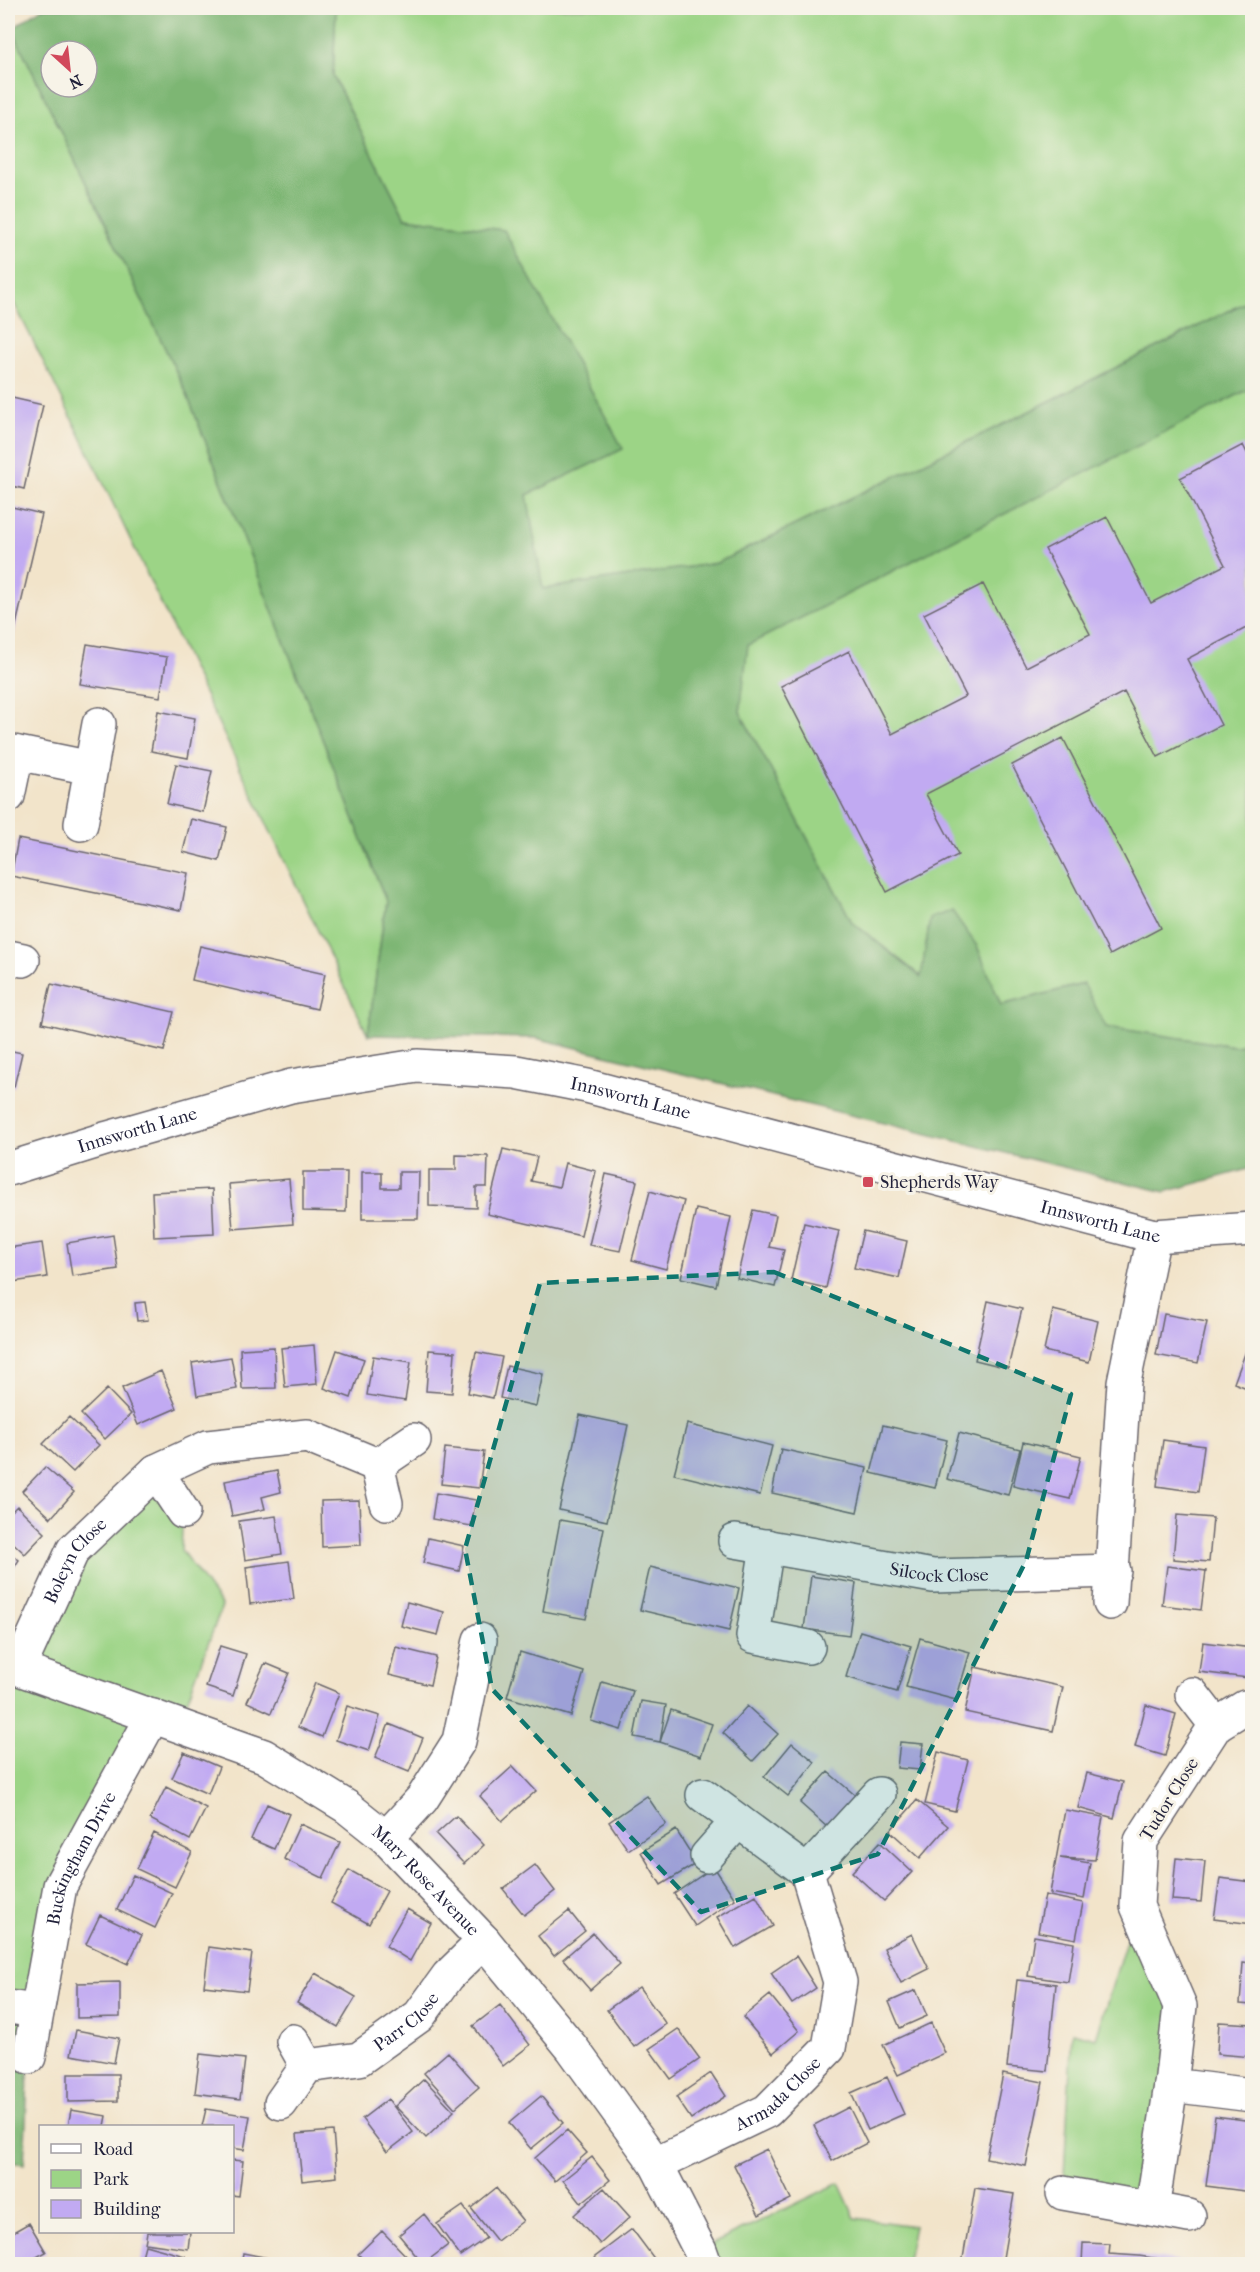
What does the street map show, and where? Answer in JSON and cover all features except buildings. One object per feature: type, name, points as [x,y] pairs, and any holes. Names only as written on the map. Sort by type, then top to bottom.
[{"type":"street","points":[[81,824],[99,724]]},
{"type":"street","points":[[8,796],[12,752],[91,768]]},
{"type":"street","name":"Innsworth Lane","points":[[8,1169],[291,1086],[417,1066],[516,1072],[587,1086],[1154,1236],[1252,1229]]},
{"type":"street","points":[[1110,1603],[1114,1571],[1124,1382],[1154,1236]]},
{"type":"street","name":"Boleyn Close","points":[[13,1666],[74,1550],[156,1471],[208,1447],[307,1436],[376,1465]]},
{"type":"street","points":[[386,1503],[376,1465],[414,1440]]},
{"type":"street","points":[[156,1471],[183,1512]]},
{"type":"street","name":"Silcock Close","points":[[735,1541],[933,1576],[1114,1571]]},
{"type":"street","points":[[767,1546],[753,1636],[808,1647]]},
{"type":"street","points":[[386,1838],[472,1741],[480,1640]]},
{"type":"street","name":"Mary Rose Avenue","points":[[13,1666],[264,1756],[347,1807],[386,1838],[484,1941],[572,2048],[656,2164],[700,2250],[705,2265]]},
{"type":"street","points":[[1192,1694],[1216,1725]]},
{"type":"street","name":"Tudor Close","points":[[1152,2209],[1171,2085],[1180,2006],[1137,1906],[1140,1840],[1216,1725],[1245,1707]]},
{"type":"street","name":"Buckingham Drive","points":[[29,2057],[22,2009],[60,1886],[153,1716]]},
{"type":"street","points":[[703,1795],[807,1872],[879,1794]]},
{"type":"street","points":[[707,1856],[738,1821]]},
{"type":"street","name":"Armada Close","points":[[656,2164],[767,2111],[829,2048],[840,1982],[807,1872]]},
{"type":"street","name":"Parr Close","points":[[281,2103],[300,2054],[359,2060],[419,2016],[448,1976],[484,1941]]},
{"type":"street","points":[[1171,2085],[1252,2095]]},
{"type":"street","points":[[1063,2193],[1189,2216]]},
{"type":"highlighted area","points":[[774,1272],[1071,1394],[1026,1561],[878,1854],[701,1912],[492,1689],[465,1549],[540,1283]]},
{"type":"green space","points":[[42,8],[336,8],[333,76],[405,218],[504,230],[623,449],[527,495],[543,589],[717,563],[1026,413],[1252,299],[1252,393],[1245,391],[748,645],[740,712],[852,922],[921,977],[930,918],[952,911],[977,946],[1001,1005],[1084,984],[1106,1027],[1234,1046],[1252,1044],[1252,1168],[1165,1192],[536,1038],[368,1035],[386,901],[186,392],[46,99],[99,99],[99,39],[39,39],[39,85],[12,29]]},
{"type":"green space","points":[[336,8],[1252,8],[1252,299],[1026,413],[717,563],[542,589],[526,495],[622,449],[504,231],[405,218],[333,76]]},
{"type":"green space","points":[[12,29],[39,85],[39,99],[46,99],[186,392],[386,901],[368,1035],[83,441],[8,291],[8,33]]},
{"type":"green space","points":[[1245,391],[1252,393],[1252,1044],[1234,1046],[1105,1027],[1083,984],[1001,1005],[977,946],[930,919],[922,977],[852,922],[740,712],[747,645]]},
{"type":"green space","points":[[156,1471],[183,1512],[181,1550],[222,1606],[178,1725],[153,1716],[60,1886],[29,2057],[8,2060],[8,1642],[28,1648],[73,1550]]},
{"type":"green space","points":[[1137,1906],[1180,2006],[1152,2209],[1063,2193],[1072,2032],[1096,2038]]},
{"type":"green space","points":[[29,2057],[24,2164],[8,2162],[8,2060]]},
{"type":"green space","points":[[839,2183],[855,2218],[914,2226],[906,2264],[705,2264],[700,2250]]},
{"type":"place","name":"Shepherds Way","points":[[868,1182]]}]
